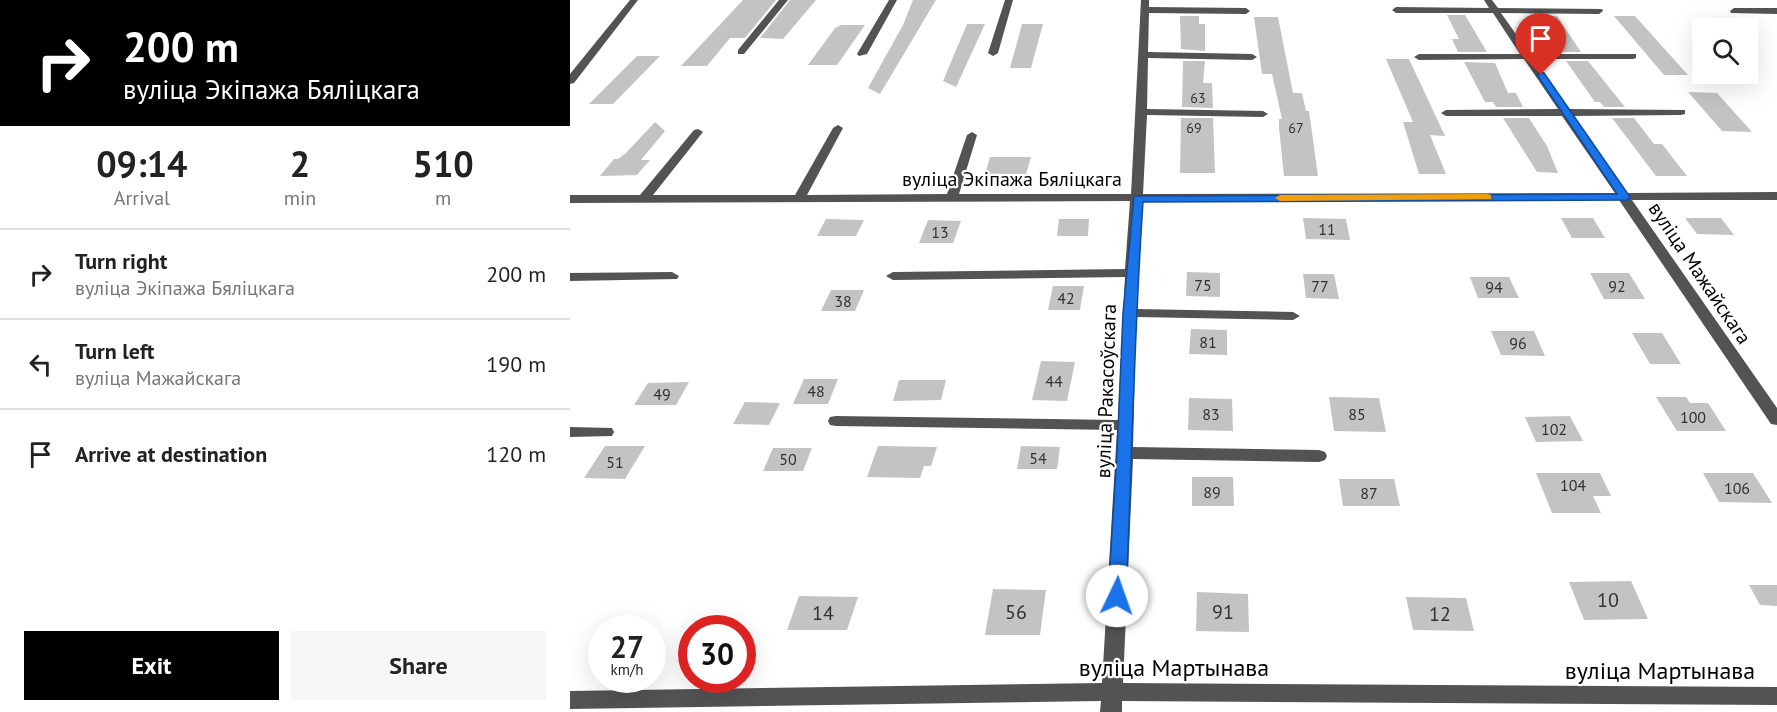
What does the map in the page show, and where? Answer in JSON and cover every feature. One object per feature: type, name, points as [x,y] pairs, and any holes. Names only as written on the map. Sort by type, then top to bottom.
[{"type":"street","points":[[570,81],[634,0]]},
{"type":"street","points":[[741,52],[784,0]]},
{"type":"street","points":[[862,54],[893,0]]},
{"type":"street","points":[[993,53],[1009,0]]},
{"type":"street","points":[[1145,5],[1246,10]]},
{"type":"street","name":"вуліца Ракасоўскага","points":[[1111,702],[1125,453],[1129,313],[1138,198],[1145,5]]},
{"type":"street","points":[[1395,10],[1492,5],[1599,11]]},
{"type":"street","name":"вуліца Мажайскага","points":[[1492,5],[1777,420]]},
{"type":"street","points":[[1734,10],[1777,11]]},
{"type":"street","points":[[1143,55],[1252,57]]},
{"type":"street","points":[[1419,57],[1633,56]]},
{"type":"street","points":[[1142,112],[1263,114]]},
{"type":"street","points":[[1446,112],[1681,112]]},
{"type":"street","points":[[799,198],[838,128]]},
{"type":"street","points":[[644,198],[698,132]]},
{"type":"street","points":[[952,198],[972,135]]},
{"type":"street","name":"вуліца Экіпажа Бяліцкага","points":[[570,199],[1777,196]]},
{"type":"street","points":[[893,276],[1132,273]]},
{"type":"street","points":[[570,277],[672,276]]},
{"type":"street","points":[[1129,313],[1293,316]]},
{"type":"street","points":[[836,421],[1125,425]]},
{"type":"street","points":[[570,432],[606,432]]},
{"type":"street","points":[[1125,453],[1319,456]]},
{"type":"street","name":"вуліца Мартынава","points":[[570,700],[1111,702],[1777,696]]},
{"type":"building","points":[[743,0],[776,0],[745,38],[730,38],[707,66],[681,66]]},
{"type":"building","points":[[790,0],[816,0],[783,39],[760,38]]},
{"type":"building","points":[[913,0],[936,0],[880,94],[868,88],[903,25]]},
{"type":"building","points":[[1447,15],[1465,15],[1487,52],[1458,52],[1452,39],[1459,39]]},
{"type":"building","points":[[1180,16],[1199,16],[1199,24],[1205,24],[1205,51],[1181,49]]},
{"type":"building","points":[[1536,16],[1557,16],[1581,52],[1560,52]]},
{"type":"building","points":[[1614,16],[1635,16],[1688,75],[1664,75]]},
{"type":"building","points":[[1254,17],[1278,17],[1293,93],[1302,93],[1306,111],[1309,111],[1318,176],[1284,176],[1279,128],[1279,119],[1282,119],[1272,74],[1262,74]]},
{"type":"building","points":[[967,24],[985,24],[956,87],[943,81]]},
{"type":"building","points":[[1022,24],[1043,24],[1031,68],[1010,68]]},
{"type":"building","points":[[841,25],[865,25],[837,65],[808,65],[835,28]]},
{"type":"building","points":[[637,56],[660,56],[613,104],[589,104]]},
{"type":"building","points":[[1386,59],[1409,59],[1445,136],[1430,135],[1446,174],[1419,174],[1403,122],[1413,122]]},
{"type":"building","points":[[1183,61],[1205,61],[1203,83],[1212,83],[1213,108],[1182,107]]},
{"type":"building","points":[[1566,61],[1588,61],[1625,107],[1604,107],[1600,102],[1595,102]]},
{"type":"building","points":[[1464,62],[1495,63],[1508,93],[1516,93],[1523,107],[1496,107],[1493,102],[1485,102]]},
{"type":"building","points":[[1688,92],[1717,93],[1752,132],[1722,131]]},
{"type":"building","points":[[1181,118],[1213,118],[1215,173],[1180,173]]},
{"type":"building","points":[[1503,118],[1529,118],[1547,146],[1558,173],[1537,172]]},
{"type":"building","points":[[1612,118],[1634,118],[1654,144],[1662,144],[1687,176],[1656,176]]},
{"type":"building","points":[[655,122],[665,131],[641,160],[650,160],[637,175],[600,176],[614,159],[626,153]]},
{"type":"building","points":[[990,157],[1031,157],[1026,174],[985,174]]},
{"type":"building","points":[[1303,218],[1346,219],[1350,240],[1306,239]]},
{"type":"building","points":[[1561,218],[1593,218],[1605,238],[1572,238]]},
{"type":"building","points":[[1685,218],[1721,218],[1734,235],[1697,234]]},
{"type":"building","points":[[826,219],[864,220],[856,236],[817,236]]},
{"type":"building","points":[[1059,219],[1089,219],[1088,236],[1057,236]]},
{"type":"building","points":[[928,220],[961,221],[953,243],[919,243]]},
{"type":"building","points":[[1187,272],[1220,273],[1220,297],[1186,296]]},
{"type":"building","points":[[1590,273],[1629,273],[1645,299],[1604,299]]},
{"type":"building","points":[[1303,274],[1334,274],[1339,299],[1306,298]]},
{"type":"building","points":[[1470,277],[1509,277],[1519,298],[1478,298]]},
{"type":"building","points":[[1053,286],[1084,286],[1080,310],[1048,310]]},
{"type":"building","points":[[831,290],[864,290],[855,311],[821,311]]},
{"type":"building","points":[[1191,329],[1227,330],[1227,355],[1189,354]]},
{"type":"building","points":[[1491,331],[1534,331],[1545,356],[1501,355]]},
{"type":"building","points":[[1632,333],[1662,333],[1681,364],[1650,364]]},
{"type":"building","points":[[1041,361],[1075,362],[1067,401],[1032,400]]},
{"type":"building","points":[[804,379],[838,379],[828,404],[793,404]]},
{"type":"building","points":[[899,380],[946,380],[941,400],[893,401]]},
{"type":"building","points":[[689,382],[676,405],[634,405],[648,383]]},
{"type":"building","points":[[1329,397],[1379,398],[1386,432],[1334,431]]},
{"type":"building","points":[[1656,397],[1686,397],[1690,403],[1708,403],[1726,431],[1677,431]]},
{"type":"building","points":[[1189,398],[1232,399],[1233,431],[1188,430]]},
{"type":"building","points":[[745,402],[780,403],[769,425],[733,424]]},
{"type":"building","points":[[1570,416],[1583,441],[1536,442],[1525,417]]},
{"type":"building","points":[[605,446],[645,446],[625,479],[584,478]]},
{"type":"building","points":[[878,446],[937,447],[931,466],[924,466],[920,478],[867,477]]},
{"type":"building","points":[[1021,446],[1060,447],[1057,469],[1017,469]]},
{"type":"building","points":[[773,448],[812,448],[803,471],[763,471]]},
{"type":"building","points":[[1536,473],[1600,473],[1611,496],[1593,496],[1601,513],[1552,513]]},
{"type":"building","points":[[1703,473],[1753,473],[1772,503],[1719,502]]},
{"type":"building","points":[[1192,477],[1233,477],[1234,506],[1192,506]]},
{"type":"building","points":[[1339,479],[1394,479],[1400,506],[1343,506]]},
{"type":"building","points":[[1631,581],[1648,619],[1584,620],[1569,582]]},
{"type":"building","points":[[1749,585],[1777,585],[1777,606],[1760,605]]},
{"type":"building","points":[[993,589],[1046,590],[1040,635],[985,635]]},
{"type":"building","points":[[1197,592],[1248,594],[1249,632],[1196,631]]},
{"type":"building","points":[[799,596],[858,597],[847,630],[787,630]]},
{"type":"building","points":[[1406,597],[1466,598],[1474,631],[1413,630]]},
{"type":"slow traffic","points":[[1280,198],[1487,197]]},
{"type":"route","points":[[1117,596],[1125,453],[1129,313],[1138,198],[1624,197],[1541,75]]}]
